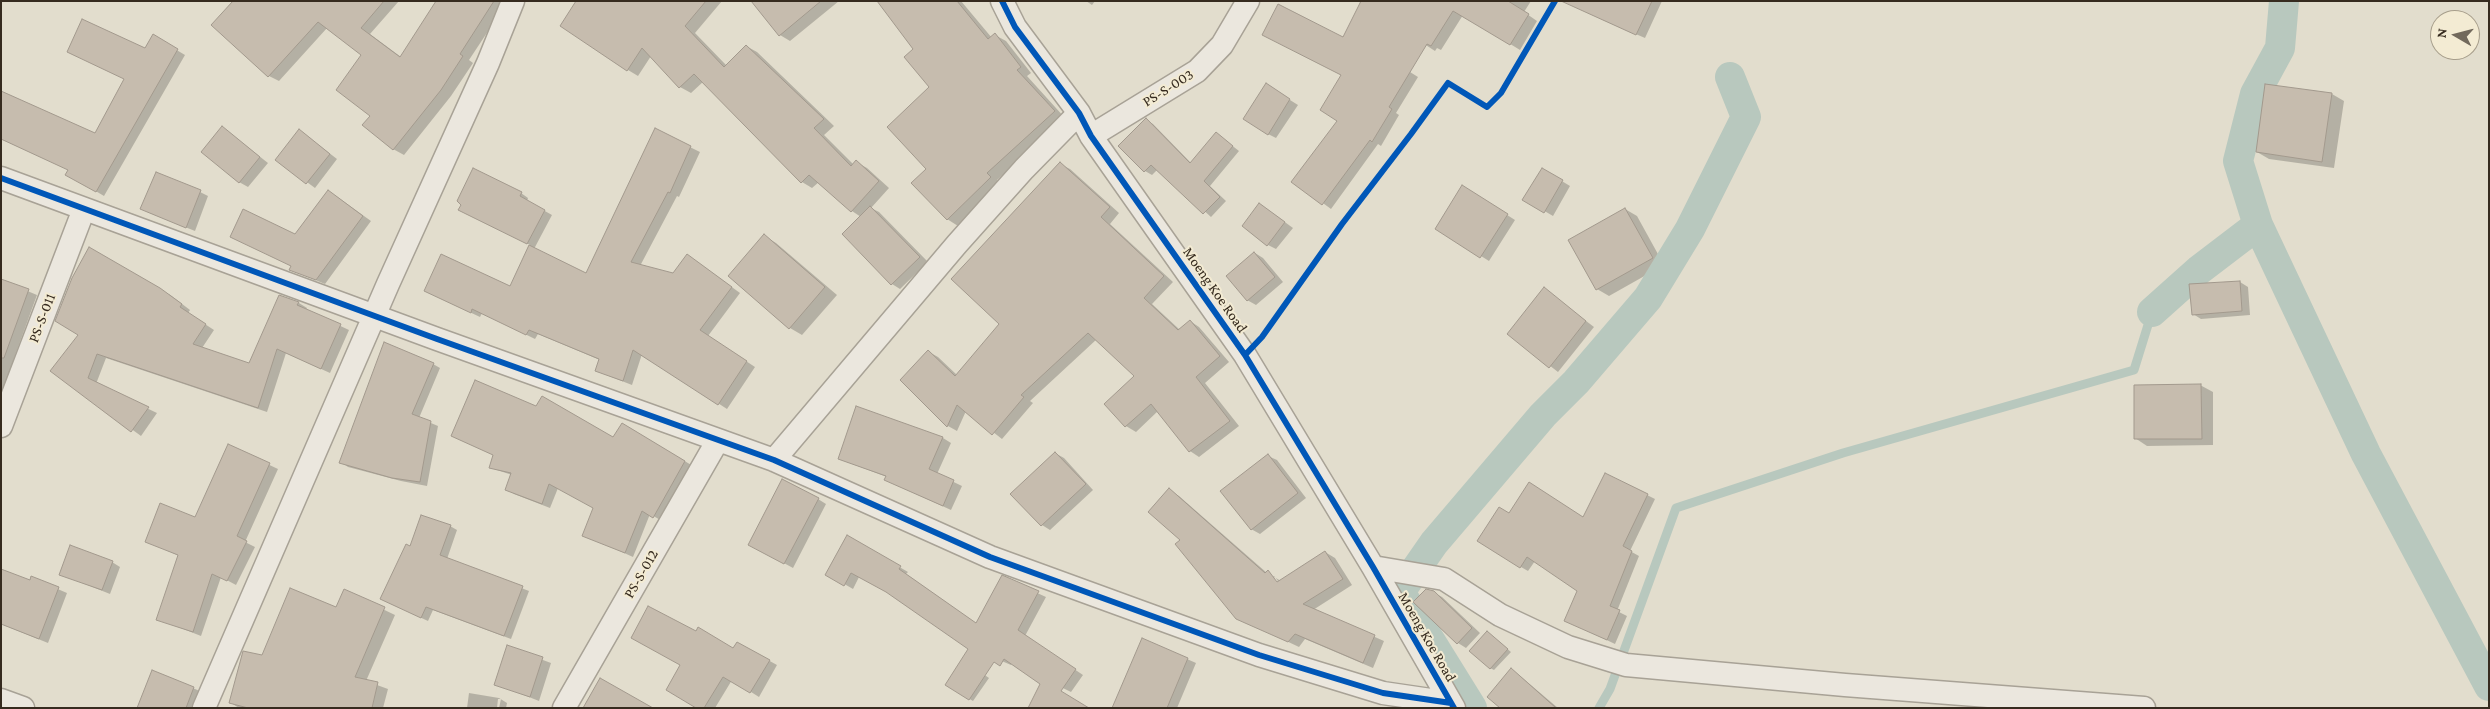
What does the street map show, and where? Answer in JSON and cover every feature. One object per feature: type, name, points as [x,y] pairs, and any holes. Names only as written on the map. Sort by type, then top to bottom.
[{"type":"street","points":[[204,708],[513,1]]},
{"type":"street","name":"Moeng Koe Road","points":[[1002,1],[1015,28],[1079,114],[1091,136],[1245,355],[1373,567],[1453,705]]},
{"type":"street","name":"PS-S-003","points":[[1091,136],[1197,71],[1222,45],[1248,1]]},
{"type":"street","points":[[774,460],[957,244],[1024,169],[1079,114]]},
{"type":"street","points":[[1,178],[374,316],[774,460],[990,557],[1259,655],[1383,693],[1453,705]]},
{"type":"street","name":"PS-S-011","points":[[1,426],[84,209]]},
{"type":"street","name":"PS-S-012","points":[[564,708],[718,440]]},
{"type":"street","points":[[1373,567],[1444,579],[1500,615],[1568,647],[1618,663],[1845,685],[2144,708]]},
{"type":"street","points":[[1,700],[23,708]]},
{"type":"building","points":[[233,1],[384,1],[361,28],[400,57],[436,1],[494,1],[460,54],[463,56],[441,90],[393,150],[362,125],[370,116],[336,90],[361,55],[318,22],[268,77],[211,25]]},
{"type":"building","points":[[576,1],[706,1],[685,26],[724,67],[746,45],[824,119],[814,128],[851,166],[856,160],[879,181],[851,212],[809,175],[801,183],[694,74],[679,88],[642,48],[627,71],[560,26]]},
{"type":"building","points":[[751,1],[821,1],[779,36]]},
{"type":"building","points":[[877,1],[957,1],[988,39],[995,33],[1021,67],[1017,70],[1055,111],[987,173],[991,177],[947,220],[911,183],[926,169],[887,127],[929,87],[904,57],[913,49]]},
{"type":"building","points":[[1361,1],[1508,1],[1529,14],[1510,45],[1453,11],[1431,46],[1427,44],[1389,107],[1392,109],[1372,142],[1370,140],[1322,205],[1291,182],[1337,121],[1320,110],[1341,75],[1262,35],[1278,4],[1343,37]]},
{"type":"building","points":[[1561,1],[1652,1],[1636,35]]},
{"type":"building","points":[[82,19],[145,48],[153,34],[178,49],[96,192],[65,175],[68,170],[1,139],[1,91],[95,133],[124,79],[67,52]]},
{"type":"building","points":[[1266,83],[1290,99],[1268,135],[1243,119]]},
{"type":"building","points":[[2265,84],[2332,93],[2322,162],[2256,152]]},
{"type":"building","points":[[1146,118],[1190,163],[1216,132],[1233,146],[1204,181],[1220,197],[1203,214],[1151,165],[1144,172],[1118,146]]},
{"type":"building","points":[[222,126],[260,157],[239,183],[201,152]]},
{"type":"building","points":[[655,128],[691,146],[670,193],[668,192],[631,262],[673,273],[687,254],[732,287],[700,330],[747,361],[718,405],[633,350],[623,381],[595,371],[599,359],[529,330],[526,335],[472,309],[471,313],[424,291],[441,254],[510,286],[529,245],[586,273]]},
{"type":"building","points":[[299,129],[330,154],[306,184],[275,160]]},
{"type":"building","points":[[1060,162],[1110,207],[1101,217],[1164,276],[1144,298],[1178,330],[1190,320],[1220,356],[1196,377],[1230,421],[1189,452],[1151,404],[1125,427],[1104,404],[1134,376],[1088,333],[1021,395],[1024,397],[992,435],[957,405],[947,427],[900,380],[928,350],[955,376],[999,324],[951,279]]},
{"type":"building","points":[[473,168],[522,192],[520,196],[545,210],[527,244],[458,210],[461,205],[457,201]]},
{"type":"building","points":[[1542,168],[1563,180],[1544,213],[1522,200]]},
{"type":"building","points":[[156,172],[201,190],[186,228],[140,209]]},
{"type":"building","points":[[1462,185],[1508,214],[1480,258],[1435,229]]},
{"type":"building","points":[[328,190],[363,216],[316,280],[289,270],[291,266],[230,237],[243,209],[295,234]]},
{"type":"building","points":[[1259,203],[1285,222],[1267,246],[1242,226]]},
{"type":"building","points":[[870,206],[920,257],[891,285],[842,234]]},
{"type":"building","points":[[1625,208],[1653,258],[1596,290],[1568,240]]},
{"type":"building","points":[[764,234],[825,287],[789,329],[728,276]]},
{"type":"building","points":[[89,247],[160,288],[182,304],[180,307],[206,324],[193,344],[249,363],[279,295],[299,302],[297,305],[341,324],[321,369],[277,349],[258,408],[97,354],[88,378],[149,407],[131,432],[50,371],[78,335],[55,321],[72,278]]},
{"type":"building","points":[[1254,252],[1275,277],[1247,301],[1226,276]]},
{"type":"building","points":[[1,279],[29,289],[4,358],[1,358]]},
{"type":"building","points":[[2240,281],[2242,311],[2192,315],[2189,284]]},
{"type":"building","points":[[1544,287],[1586,321],[1549,368],[1507,334]]},
{"type":"building","points":[[384,342],[434,363],[412,414],[431,421],[420,482],[392,478],[339,463]]},
{"type":"building","points":[[475,380],[536,406],[542,396],[613,437],[622,423],[685,461],[653,518],[642,511],[625,553],[582,536],[593,508],[549,484],[542,504],[505,490],[511,473],[489,468],[493,455],[451,436]]},
{"type":"building","points":[[2201,384],[2202,439],[2134,439],[2134,385]]},
{"type":"building","points":[[856,406],[943,437],[929,469],[954,480],[943,506],[884,480],[886,476],[838,459]]},
{"type":"building","points":[[228,444],[270,463],[237,536],[247,541],[227,581],[212,574],[193,632],[156,620],[178,555],[145,542],[160,503],[195,517]]},
{"type":"building","points":[[1055,452],[1086,484],[1041,526],[1010,494]]},
{"type":"building","points":[[1268,454],[1298,493],[1251,530],[1220,491]]},
{"type":"building","points":[[1605,473],[1648,494],[1623,546],[1632,551],[1610,606],[1620,610],[1607,640],[1564,621],[1577,591],[1527,557],[1520,568],[1477,541],[1499,507],[1509,513],[1529,482],[1583,517]]},
{"type":"building","points":[[782,479],[819,498],[784,564],[748,545]]},
{"type":"building","points":[[1169,488],[1265,573],[1268,570],[1277,582],[1325,551],[1343,579],[1303,604],[1375,635],[1363,663],[1295,634],[1288,642],[1236,619],[1175,544],[1180,540],[1148,512]]},
{"type":"building","points":[[421,515],[451,525],[440,555],[523,586],[504,636],[426,607],[421,618],[380,599],[406,544],[410,546]]},
{"type":"building","points":[[847,535],[901,566],[899,569],[976,623],[1002,575],[1039,591],[1018,630],[1076,669],[1061,691],[1089,708],[1028,708],[1040,684],[1004,659],[1000,666],[994,662],[969,700],[945,685],[968,649],[886,592],[851,573],[844,586],[825,575]]},
{"type":"building","points":[[70,545],[113,561],[102,590],[59,575]]},
{"type":"building","points":[[1,569],[30,580],[31,576],[59,587],[39,639],[1,624]]},
{"type":"building","points":[[290,588],[336,607],[344,589],[385,607],[355,677],[378,682],[372,708],[248,708],[229,703],[243,651],[262,655]]},
{"type":"building","points":[[1426,589],[1434,591],[1472,628],[1457,644],[1413,602]]},
{"type":"building","points":[[648,606],[696,631],[698,627],[733,648],[737,642],[770,660],[750,693],[723,677],[704,708],[696,708],[666,690],[680,665],[631,638]]},
{"type":"building","points":[[1487,631],[1508,649],[1490,669],[1469,651]]},
{"type":"building","points":[[1142,638],[1188,658],[1167,708],[1112,708]]},
{"type":"building","points":[[507,645],[543,657],[530,697],[494,685]]},
{"type":"building","points":[[1511,668],[1556,708],[1500,708],[1487,697]]},
{"type":"building","points":[[152,670],[194,687],[186,708],[137,708]]},
{"type":"building","points":[[600,678],[653,708],[583,708]]},
{"type":"waterway","points":[[2152,312],[2199,270],[2258,225],[2238,161],[2255,94],[2280,48],[2284,1]]},
{"type":"waterway","points":[[1472,708],[1400,592],[1434,543],[1543,415],[1576,382],[1648,298],[1690,229],[1746,117],[1730,77]]},
{"type":"waterway","points":[[2258,225],[2366,454],[2489,686]]},
{"type":"waterway","points":[[1599,708],[1610,689],[1676,508],[1843,453],[2134,370],[2152,312]]},
{"type":"cycle path","points":[[1002,1],[1015,27],[1079,113],[1091,136],[1245,355],[1373,567],[1454,708]]},
{"type":"cycle path","points":[[1245,355],[1262,337],[1342,224],[1448,83],[1487,107],[1501,93],[1555,1]]},
{"type":"cycle path","points":[[1,178],[437,339],[774,460],[990,557],[1259,655],[1383,693],[1451,703]]}]
